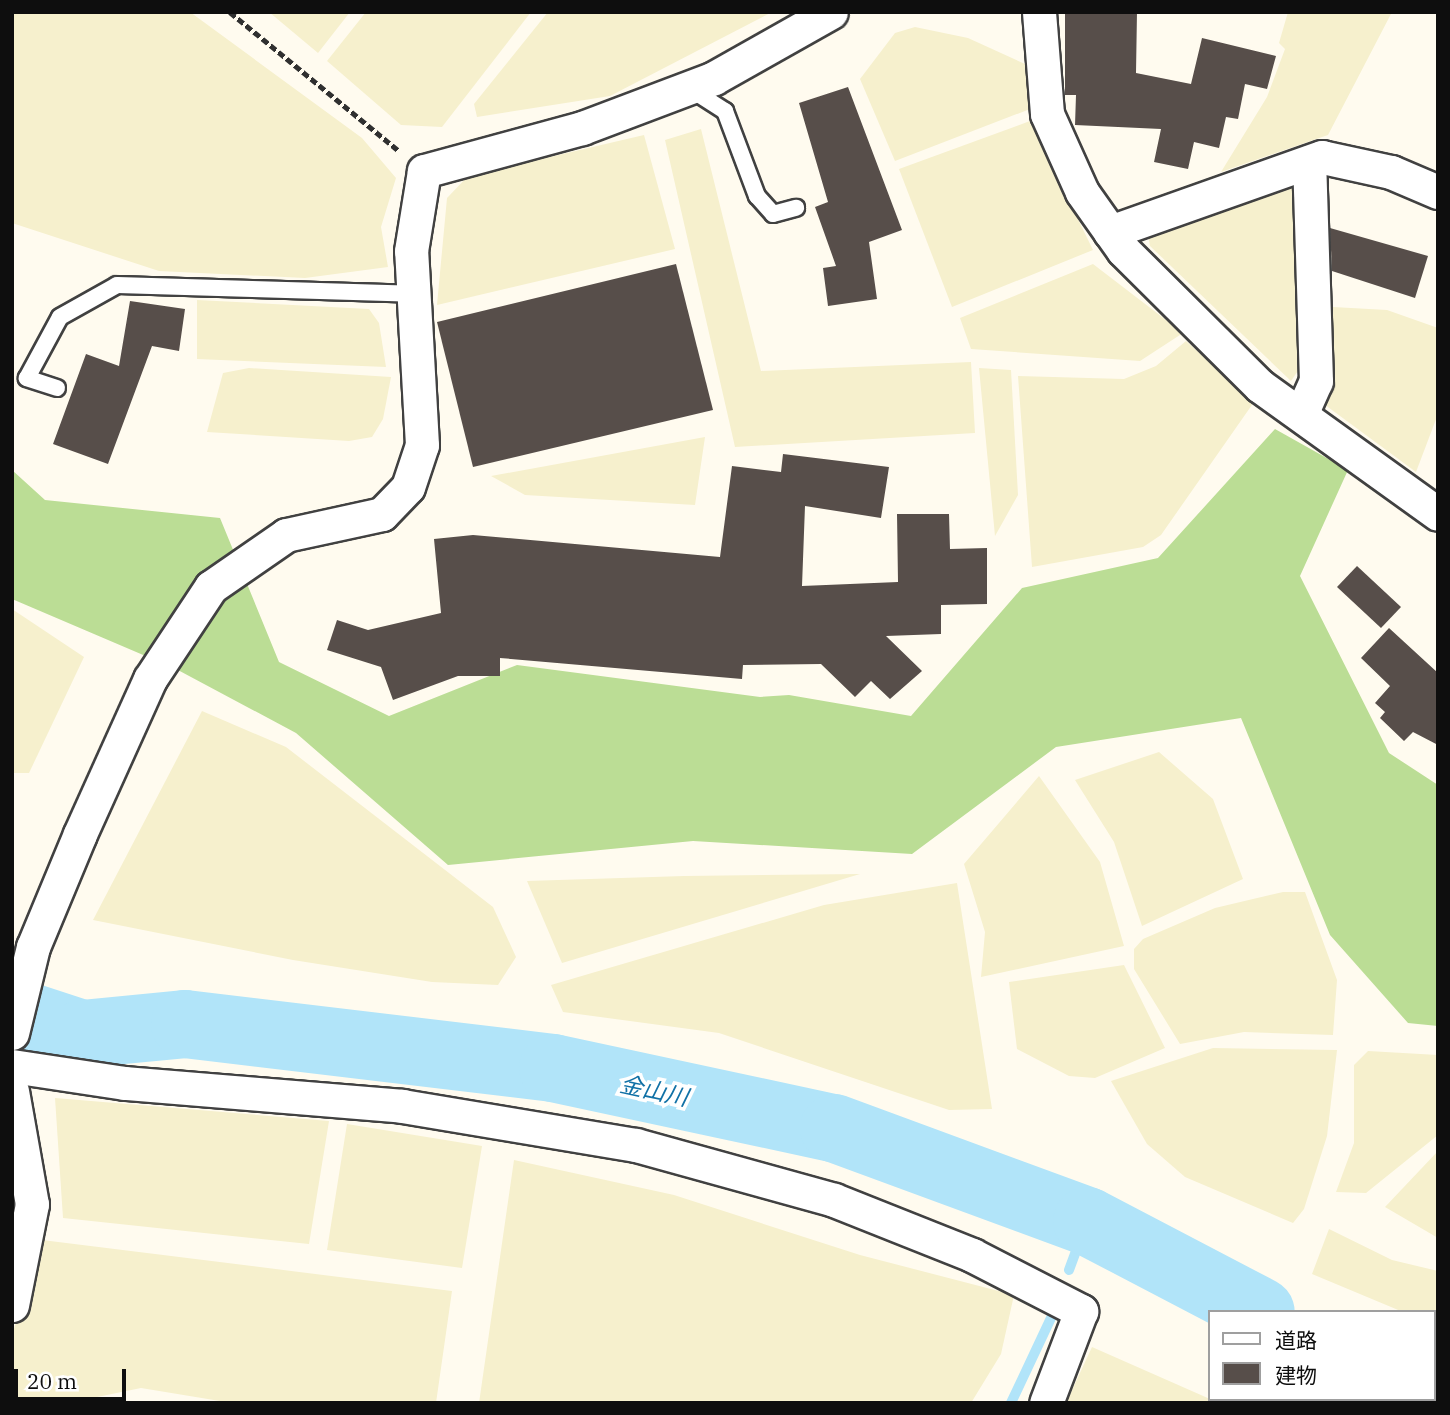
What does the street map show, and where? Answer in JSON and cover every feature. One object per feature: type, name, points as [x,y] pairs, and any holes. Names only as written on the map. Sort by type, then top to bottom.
[{"type":"street","points":[[12,1033],[33,947],[150,679],[211,587],[286,535],[382,514],[408,487],[422,445],[411,251],[424,171],[582,128],[689,88],[831,12]]},
{"type":"street","points":[[1039,12],[1047,114],[1083,192],[1110,232],[1260,386],[1302,412],[1438,514]]},
{"type":"street","points":[[1110,232],[1309,162],[1341,157],[1438,192]]},
{"type":"street","points":[[1302,412],[1317,381],[1309,162]]},
{"type":"street","points":[[12,1066],[125,1083],[402,1106],[636,1144],[834,1199],[972,1255],[1081,1311],[1046,1403]]},
{"type":"street","points":[[12,1091],[32,1204],[12,1305]]},
{"type":"lane","points":[[689,88],[725,111],[757,196],[773,214],[796,208]]},
{"type":"lane","points":[[57,388],[27,378],[60,317],[117,285],[413,294]]},
{"type":"path","points":[[230,12],[424,171]]},
{"type":"shaded area","points":[[12,12],[190,12],[362,138],[396,178],[381,227],[388,267],[305,278],[159,271],[12,223]]},
{"type":"shaded area","points":[[269,12],[350,12],[318,53]]},
{"type":"shaded area","points":[[366,12],[531,12],[442,127],[401,125],[327,61]]},
{"type":"shaded area","points":[[548,12],[772,12],[610,96],[477,117],[474,104]]},
{"type":"shaded area","points":[[1288,12],[1392,12],[1328,135],[1221,172],[1267,97],[1285,49],[1279,43]]},
{"type":"shaded area","points":[[915,27],[968,38],[1025,64],[1030,109],[895,161],[860,79],[895,33]]},
{"type":"shaded area","points":[[1030,121],[1093,250],[952,307],[899,169]]},
{"type":"shaded area","points":[[701,129],[761,371],[971,362],[975,433],[735,447],[665,140]]},
{"type":"shaded area","points":[[644,135],[675,249],[437,305],[447,198],[468,176]]},
{"type":"shaded area","points":[[1299,178],[1304,362],[1291,381],[1150,246],[1147,229]]},
{"type":"shaded area","points":[[1093,264],[1183,333],[1140,361],[971,349],[960,318]]},
{"type":"shaded area","points":[[197,300],[369,309],[379,323],[386,367],[197,359]]},
{"type":"shaded area","points":[[1333,307],[1387,310],[1438,328],[1438,414],[1416,472],[1317,399]]},
{"type":"shaded area","points":[[1186,341],[1254,402],[1161,535],[1143,547],[1032,567],[1018,376],[1124,379],[1156,366]]},
{"type":"shaded area","points":[[249,368],[391,377],[383,419],[372,437],[349,441],[207,432],[223,373]]},
{"type":"shaded area","points":[[979,368],[1011,370],[1018,495],[995,536]]},
{"type":"shaded area","points":[[705,437],[695,505],[525,495],[491,476]]},
{"type":"shaded area","points":[[12,609],[84,657],[29,773],[12,773]]},
{"type":"shaded area","points":[[202,711],[286,747],[493,907],[516,957],[498,985],[432,982],[293,960],[93,920]]},
{"type":"shaded area","points":[[1159,752],[1213,799],[1243,879],[1142,926],[1114,842],[1075,780]]},
{"type":"shaded area","points":[[1039,776],[1100,862],[1124,946],[981,977],[985,932],[964,864]]},
{"type":"shaded area","points":[[860,874],[562,963],[527,881],[684,876]]},
{"type":"shaded area","points":[[957,883],[992,1109],[949,1110],[719,1033],[563,1012],[551,985],[824,905]]},
{"type":"shaded area","points":[[1283,892],[1305,892],[1337,980],[1333,1035],[1244,1032],[1180,1044],[1134,969],[1134,949],[1143,939],[1215,908]]},
{"type":"shaded area","points":[[1124,965],[1165,1048],[1095,1078],[1069,1076],[1017,1049],[1009,982]]},
{"type":"shaded area","points":[[1213,1048],[1337,1050],[1327,1136],[1304,1209],[1293,1223],[1185,1177],[1147,1144],[1111,1081]]},
{"type":"shaded area","points":[[1368,1051],[1438,1055],[1438,1135],[1366,1193],[1336,1192],[1354,1143],[1354,1065]]},
{"type":"shaded area","points":[[55,1098],[329,1121],[309,1244],[63,1218]]},
{"type":"shaded area","points":[[347,1124],[482,1146],[462,1268],[327,1250]]},
{"type":"shaded area","points":[[1438,1151],[1438,1238],[1385,1207]]},
{"type":"shaded area","points":[[514,1160],[674,1195],[860,1255],[1014,1295],[1001,1354],[971,1403],[479,1403]]},
{"type":"shaded area","points":[[1329,1229],[1392,1260],[1438,1271],[1438,1326],[1436,1310],[1398,1310],[1312,1274]]},
{"type":"shaded area","points":[[42,1240],[452,1291],[436,1403],[232,1403],[141,1388],[68,1403],[12,1403],[12,1335]]},
{"type":"shaded area","points":[[1092,1347],[1208,1398],[1208,1401],[1231,1403],[1066,1403]]},
{"type":"green space","points":[[1275,429],[1348,470],[1300,576],[1389,753],[1438,785],[1438,1026],[1408,1023],[1330,935],[1241,718],[1056,747],[912,854],[693,841],[448,865],[296,733],[176,669],[12,599],[12,470],[45,500],[220,518],[279,662],[389,716],[517,665],[760,697],[789,695],[911,716],[1022,588],[1158,558]]},
{"type":"building","points":[[1065,12],[1137,12],[1136,73],[1191,84],[1202,38],[1276,56],[1267,89],[1245,84],[1238,119],[1226,117],[1219,148],[1194,142],[1188,169],[1154,162],[1161,129],[1075,125],[1076,95],[1065,95]]},
{"type":"building","points":[[848,87],[902,230],[869,242],[877,299],[828,306],[823,268],[836,266],[815,207],[828,202],[799,103]]},
{"type":"building","points":[[1330,228],[1428,256],[1415,298],[1332,271]]},
{"type":"building","points":[[676,264],[713,410],[473,467],[437,322]]},
{"type":"building","points":[[130,301],[185,309],[179,351],[152,346],[108,464],[53,444],[86,354],[119,366]]},
{"type":"building","points":[[783,454],[889,467],[881,518],[805,506],[802,586],[898,582],[897,514],[949,514],[950,549],[987,548],[987,604],[941,605],[941,634],[886,636],[922,671],[890,699],[871,681],[855,697],[821,664],[743,665],[742,679],[500,658],[500,676],[458,676],[393,700],[381,667],[327,650],[337,620],[368,630],[441,613],[434,539],[473,535],[720,557],[732,466],[781,472]]},
{"type":"building","points":[[1357,566],[1401,607],[1381,628],[1337,587]]},
{"type":"building","points":[[1389,628],[1438,673],[1438,745],[1413,732],[1404,741],[1380,718],[1385,712],[1375,703],[1390,686],[1361,658]]},
{"type":"waterway","name":"金山川","points":[[12,1011],[82,1034],[185,1024],[553,1068],[834,1128],[1087,1221],[1257,1310]]},
{"type":"waterway","points":[[1069,1270],[1087,1221]]},
{"type":"waterway","points":[[1011,1403],[1051,1318]]}]
